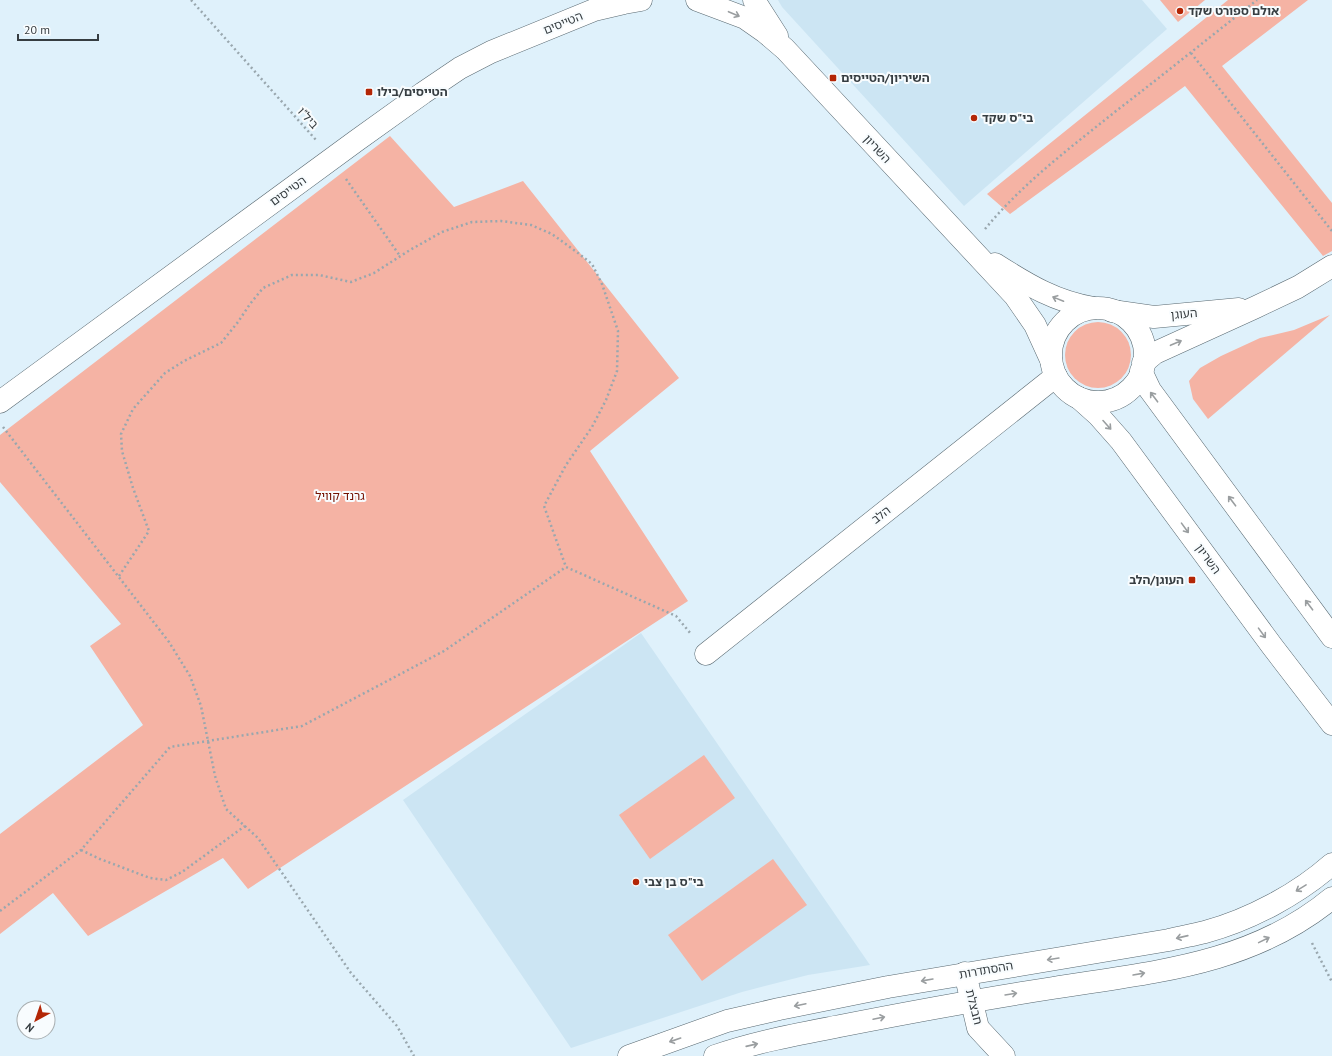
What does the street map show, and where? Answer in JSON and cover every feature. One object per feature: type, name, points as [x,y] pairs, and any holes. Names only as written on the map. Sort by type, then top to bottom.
[{"type":"street","name":"הטייסים","points":[[0,402],[332,159],[460,68],[491,52],[600,5],[641,0]]},
{"type":"street","name":"השריון","points":[[697,0],[745,18],[785,49],[1015,296],[1034,325],[1054,368]]},
{"type":"street","name":"השריון","points":[[754,0],[785,49]]},
{"type":"street","name":"השריון","points":[[970,248],[1020,280],[1056,298],[1076,306],[1104,310]]},
{"type":"street","name":"העוגן","points":[[1142,367],[1155,353],[1172,344],[1256,308],[1298,287],[1332,266]]},
{"type":"street","name":"העוגן","points":[[1104,310],[1154,317],[1256,308]]},
{"type":"street","points":[[1104,310],[1118,313],[1129,321],[1140,337],[1144,350],[1142,367],[1139,378],[1129,390],[1116,398],[1101,402],[1094,402],[1079,398],[1065,389],[1054,368],[1052,345],[1062,325],[1081,312],[1104,310]]},
{"type":"street","points":[[1142,367],[1150,390],[1332,637]]},
{"type":"street","name":"הלב","points":[[706,654],[1054,368]]},
{"type":"street","name":"השריון","points":[[1079,398],[1098,415],[1121,441],[1272,646],[1332,724]]},
{"type":"street","name":"ההסתדרות","points":[[629,1056],[727,1021],[874,990],[966,973],[1169,940],[1206,931],[1241,919],[1302,888],[1332,864]]},
{"type":"street","points":[[715,1056],[735,1049],[785,1037],[894,1015],[1168,969],[1208,960],[1252,946],[1301,921],[1332,898]]},
{"type":"street","name":"חבצלת","points":[[966,973],[978,1028],[1004,1056]]},
{"type":"path","name":"ביל\"ו","points":[[191,0],[332,159],[400,256]]},
{"type":"path","points":[[970,248],[1003,208],[1028,183],[1067,150],[1257,0]]},
{"type":"path","points":[[1191,53],[1332,231]]},
{"type":"path","points":[[118,576],[149,531],[133,488],[122,451],[121,434],[133,409],[165,373],[184,361],[221,343],[263,288],[292,276],[319,275],[351,282],[374,273],[442,232],[472,222],[501,221],[531,225],[552,234],[592,264],[602,284],[618,331],[617,371],[606,400],[592,427],[566,465],[544,506],[566,567],[676,616],[706,654]]},
{"type":"path","points":[[0,422],[169,642],[190,676],[201,706],[215,776],[226,809],[258,838],[351,973],[397,1026],[414,1056]]},
{"type":"path","points":[[0,911],[81,850],[170,747],[302,726],[444,651],[566,567]]},
{"type":"path","points":[[81,850],[150,878],[166,880],[182,872],[245,826]]},
{"type":"path","points":[[1301,921],[1332,982]]},
{"type":"shaded area","name":"בי\"ס שקד","points":[[778,0],[1142,0],[1167,29],[964,206],[782,7]]},
{"type":"shaded area","name":"בי\"ס בן צבי","points":[[641,633],[870,965],[808,975],[742,992],[571,1048],[403,800]]},
{"type":"green space","name":"אולם ספורט שקד","points":[[1160,0],[1205,0],[1178,22]]},
{"type":"green space","points":[[1228,0],[1308,0],[1222,66],[1332,203],[1332,251],[1323,256],[1185,86],[1010,214],[987,194]]},
{"type":"green space","name":"גרנד קוויל","points":[[390,136],[454,207],[523,181],[679,378],[590,451],[688,601],[248,889],[223,858],[88,936],[53,893],[0,934],[0,834],[143,725],[90,646],[121,624],[0,482],[0,435]]},
{"type":"green space","points":[[1330,315],[1208,419],[1193,399],[1189,381],[1200,368],[1221,356],[1260,338],[1294,330]]},
{"type":"green space","points":[[1098,322],[1111,325],[1121,332],[1128,342],[1131,355],[1128,368],[1121,378],[1111,385],[1098,388],[1085,385],[1075,378],[1068,368],[1065,355],[1068,342],[1075,332],[1085,325]]},
{"type":"green space","points":[[704,755],[735,798],[650,859],[619,815]]},
{"type":"green space","points":[[773,859],[807,905],[702,981],[668,935]]},
{"type":"place","name":"אולם ספורט שקד","points":[[1180,11]]},
{"type":"place","name":"השיריון/הטייסים","points":[[833,78]]},
{"type":"place","name":"הטייסים/בילו","points":[[369,92]]},
{"type":"place","name":"בי\"ס שקד","points":[[974,118]]},
{"type":"place","name":"העוגן/הלב","points":[[1192,580]]},
{"type":"place","name":"בי\"ס בן צבי","points":[[636,882]]}]
